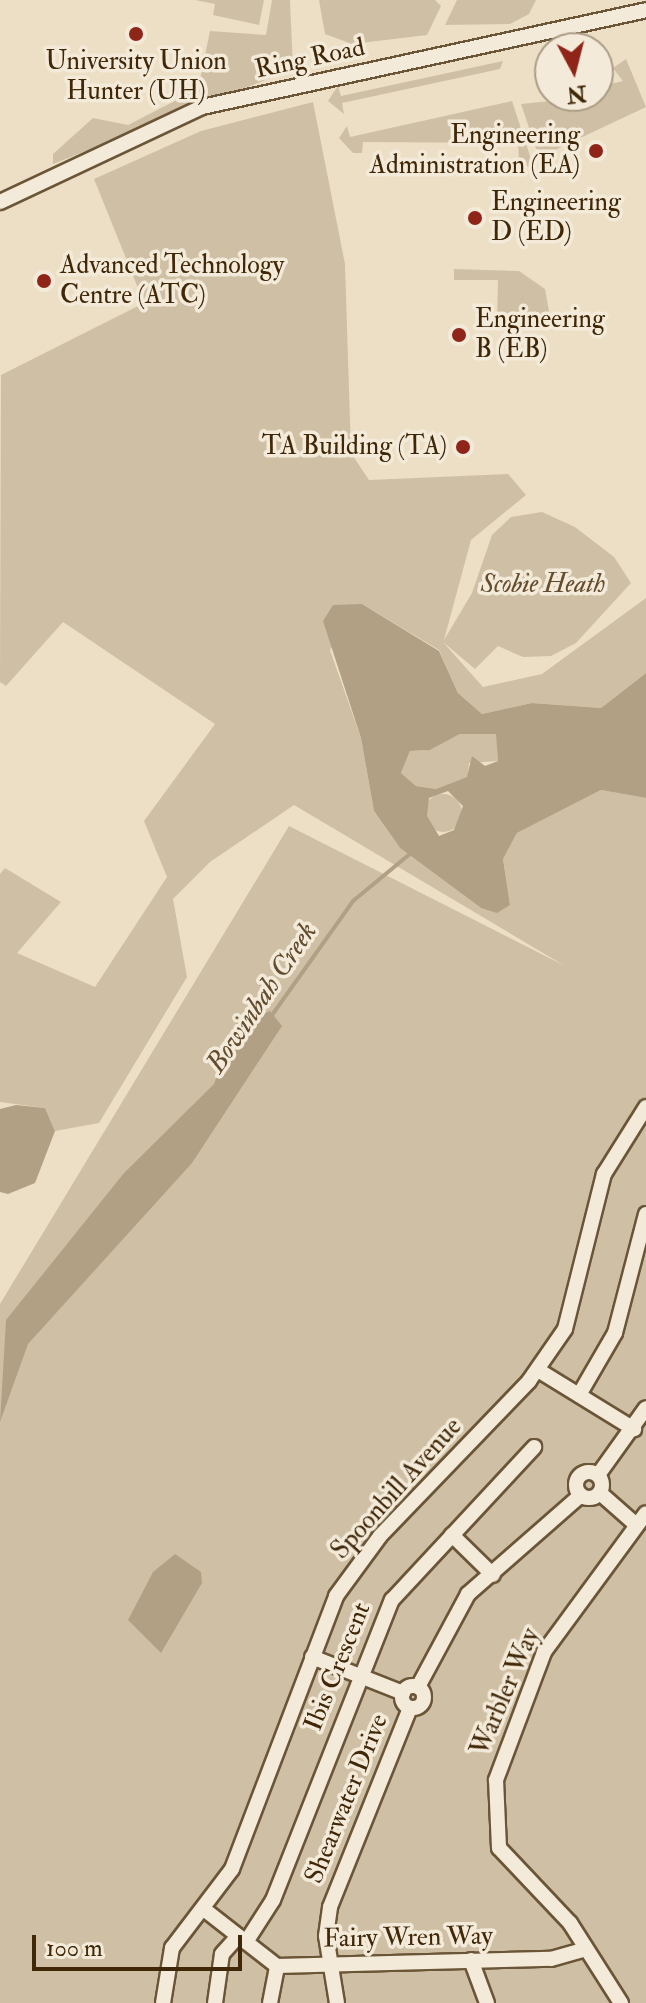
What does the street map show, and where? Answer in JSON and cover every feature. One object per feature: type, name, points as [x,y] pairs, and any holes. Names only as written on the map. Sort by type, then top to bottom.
[{"type":"street","name":"Ring Road","points":[[0,202],[202,107],[646,10]]},
{"type":"street","name":"Spoonbill Avenue","points":[[163,2003],[172,1948],[205,1910],[232,1869],[312,1657],[359,1562],[538,1370],[565,1329],[604,1174],[646,1107]]},
{"type":"street","points":[[579,1395],[615,1333],[644,1232],[646,1214]]},
{"type":"street","points":[[538,1370],[634,1429]]},
{"type":"street","points":[[634,1523],[600,1493],[598,1475],[634,1429],[646,1408]]},
{"type":"street","name":"Ibis Crescent","points":[[215,2003],[222,1954],[242,1939],[273,1900],[359,1675],[392,1600],[534,1447]]},
{"type":"street","points":[[581,1495],[579,1476],[598,1475]]},
{"type":"street","points":[[312,1657],[410,1690],[446,1623],[493,1575],[581,1495],[600,1493]]},
{"type":"street","name":"Warbler Way","points":[[621,2003],[583,1950],[570,1923],[499,1848],[497,1764],[544,1652],[634,1523],[646,1513]]},
{"type":"street","points":[[452,1535],[493,1575]]},
{"type":"street","name":"Shearwater Drive","points":[[337,2003],[329,1963],[330,1907],[410,1708],[423,1703],[410,1690]]},
{"type":"street","points":[[205,1910],[277,1966],[270,2003]]},
{"type":"street","name":"Fairy Wren Way","points":[[277,1966],[551,1959],[583,1950]]},
{"type":"street","points":[[471,1960],[487,2003]]},
{"type":"green space","points":[[195,0],[264,0],[259,25],[213,15],[215,4]]},
{"type":"green space","points":[[272,0],[290,0],[293,69],[53,164],[53,154],[93,118],[128,125],[198,89],[210,31],[266,35]]},
{"type":"green space","points":[[319,0],[435,0],[441,6],[427,35],[352,44],[325,34]]},
{"type":"green space","points":[[457,0],[536,0],[529,14],[510,24],[445,25]]},
{"type":"green space","points":[[626,59],[646,107],[542,156],[546,178],[521,104],[534,103],[534,112],[614,112],[614,83],[623,81],[614,67]]},
{"type":"green space","points":[[503,61],[500,69],[342,103],[344,114],[328,101],[338,86],[341,96]]},
{"type":"green space","points":[[512,101],[535,171],[519,161],[518,143],[363,142],[362,153],[353,153],[339,138],[347,126],[350,137]]},
{"type":"green space","name":"Scobie Heath","points":[[313,102],[345,264],[351,453],[369,480],[508,474],[526,495],[471,540],[444,640],[472,593],[492,535],[511,517],[542,512],[575,527],[614,557],[631,583],[576,643],[551,656],[523,657],[498,646],[475,669],[443,642],[483,687],[542,674],[646,598],[646,673],[601,708],[532,703],[482,714],[458,693],[439,650],[362,604],[330,650],[361,738],[374,811],[400,848],[481,908],[510,905],[503,859],[517,833],[601,790],[646,798],[646,2003],[0,2003],[0,1304],[289,826],[565,966],[294,805],[210,862],[173,899],[187,977],[99,1123],[55,1131],[45,1108],[0,1102],[0,874],[5,868],[61,902],[17,953],[95,987],[167,877],[144,821],[215,724],[63,622],[6,686],[0,682],[1,375],[144,303],[94,179],[201,131]]},
{"type":"green space","points":[[454,269],[519,271],[545,289],[550,317],[497,321],[498,280],[454,280]]},
{"type":"green space","points":[[460,734],[497,734],[498,761],[469,763],[468,777],[436,789],[416,786],[401,773],[410,751],[430,750]]},
{"type":"green space","points":[[443,794],[456,800],[462,813],[456,826],[443,832],[430,826],[424,813],[430,800]]},
{"type":"shaded area","points":[[362,604],[439,651],[458,693],[482,714],[532,703],[601,708],[646,673],[646,798],[601,790],[517,833],[503,859],[510,905],[497,913],[481,908],[400,848],[374,811],[361,738],[323,621],[333,605]],"holes":[[[460,734],[496,734],[498,761],[485,766],[472,756],[467,777],[436,789],[416,786],[401,773],[410,751],[430,750]],[[448,791],[463,806],[454,830],[439,836],[427,816],[429,798]]]},
{"type":"shaded area","points":[[270,1011],[282,1026],[192,1163],[28,1344],[0,1422],[6,1320],[124,1173],[214,1084],[237,1023]]},
{"type":"shaded area","points":[[16,1105],[45,1108],[55,1131],[35,1183],[8,1194],[0,1192],[0,1109]]},
{"type":"shaded area","points":[[175,1554],[201,1572],[202,1583],[161,1653],[128,1620],[153,1572]]},
{"type":"waterway","name":"Bowinbah Creek","points":[[270,1018],[353,901],[411,853]]},
{"type":"place","name":"University Union Hunter (UH)","points":[[136,34]]},
{"type":"place","name":"Engineering Administration (EA)","points":[[596,151]]},
{"type":"place","name":"Engineering D (ED)","points":[[475,218]]},
{"type":"place","name":"Advanced Technology Centre (ATC)","points":[[44,281]]},
{"type":"place","name":"Engineering B (EB)","points":[[459,335]]},
{"type":"place","name":"TA Building (TA)","points":[[463,447]]}]
